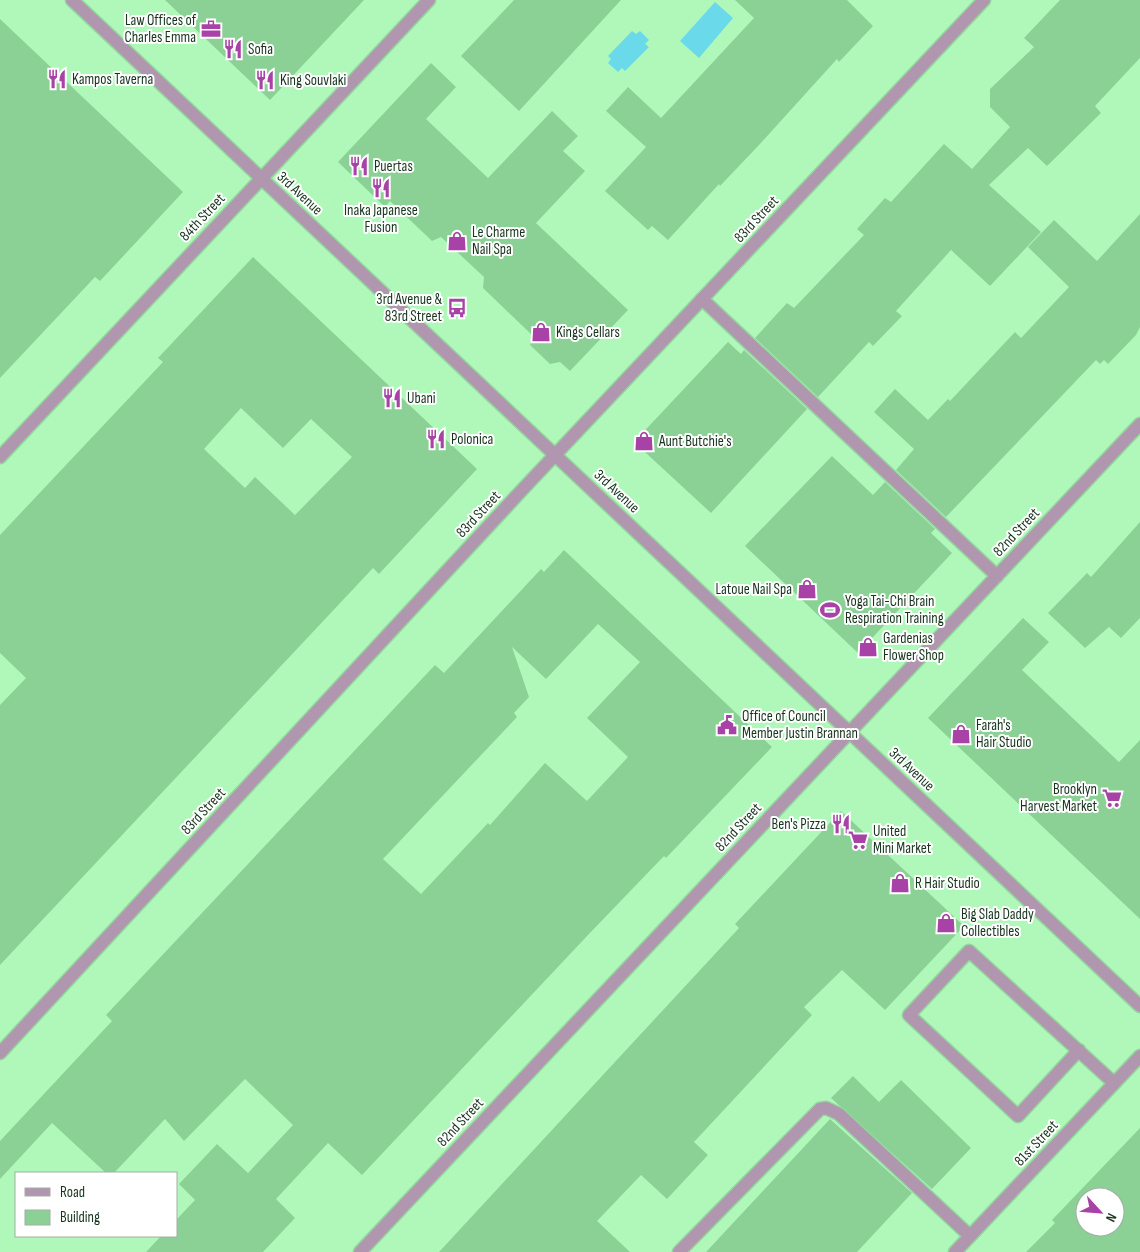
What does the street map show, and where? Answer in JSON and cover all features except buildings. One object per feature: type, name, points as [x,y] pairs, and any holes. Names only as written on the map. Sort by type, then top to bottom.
[{"type":"street","name":"3rd Avenue","points":[[72,0],[1140,1006]]},
{"type":"street","name":"84th Street","points":[[0,457],[429,0]]},
{"type":"street","name":"83rd Street","points":[[0,1053],[555,455],[984,0]]},
{"type":"street","points":[[702,299],[997,576]]},
{"type":"street","name":"82nd Street","points":[[360,1252],[1140,424]]},
{"type":"street","points":[[1079,1050],[1018,1116],[910,1015],[969,951],[1079,1050],[1114,1083]]},
{"type":"street","name":"81st Street","points":[[955,1252],[1140,1056]]},
{"type":"street","points":[[679,1252],[777,1150],[820,1109],[826,1108],[839,1114],[970,1236]]},
{"type":"water","points":[[715,2],[733,18],[699,58],[680,41]]},
{"type":"water","points":[[632,31],[636,34],[640,31],[649,40],[645,44],[649,47],[625,71],[622,68],[618,72],[608,63],[611,59],[608,56]]},
{"type":"place","name":"Law Offices of Charles Emma","points":[[211,29]]},
{"type":"place","name":"Sofia","points":[[233,49]]},
{"type":"place","name":"Kampos Taverna","points":[[57,79]]},
{"type":"place","name":"King Souvlaki","points":[[265,80]]},
{"type":"place","name":"Puertas","points":[[359,166]]},
{"type":"place","name":"Inaka Japanese Fusion","points":[[381,188]]},
{"type":"place","name":"Le Charme Nail Spa","points":[[457,241]]},
{"type":"place","name":"3rd Avenue & 83rd Street","points":[[457,308]]},
{"type":"place","name":"Kings Cellars","points":[[541,332]]},
{"type":"place","name":"Ubani","points":[[392,398]]},
{"type":"place","name":"Polonica","points":[[436,439]]},
{"type":"place","name":"Aunt Butchie's","points":[[644,441]]},
{"type":"place","name":"Latoue Nail Spa","points":[[807,589]]},
{"type":"place","name":"Yoga Tai-Chi Brain Respiration Training","points":[[830,610]]},
{"type":"place","name":"Gardenias Flower Shop","points":[[868,647]]},
{"type":"place","name":"Office of Council Member Justin Brannan","points":[[727,725]]},
{"type":"place","name":"Farah's Hair Studio","points":[[961,734]]},
{"type":"place","name":"Brooklyn Harvest Market","points":[[1112,798]]},
{"type":"place","name":"Ben's Pizza","points":[[841,824]]},
{"type":"place","name":"United Mini Market","points":[[858,840]]},
{"type":"place","name":"R Hair Studio","points":[[900,883]]},
{"type":"place","name":"Big Slab Daddy Collectibles","points":[[946,923]]}]
